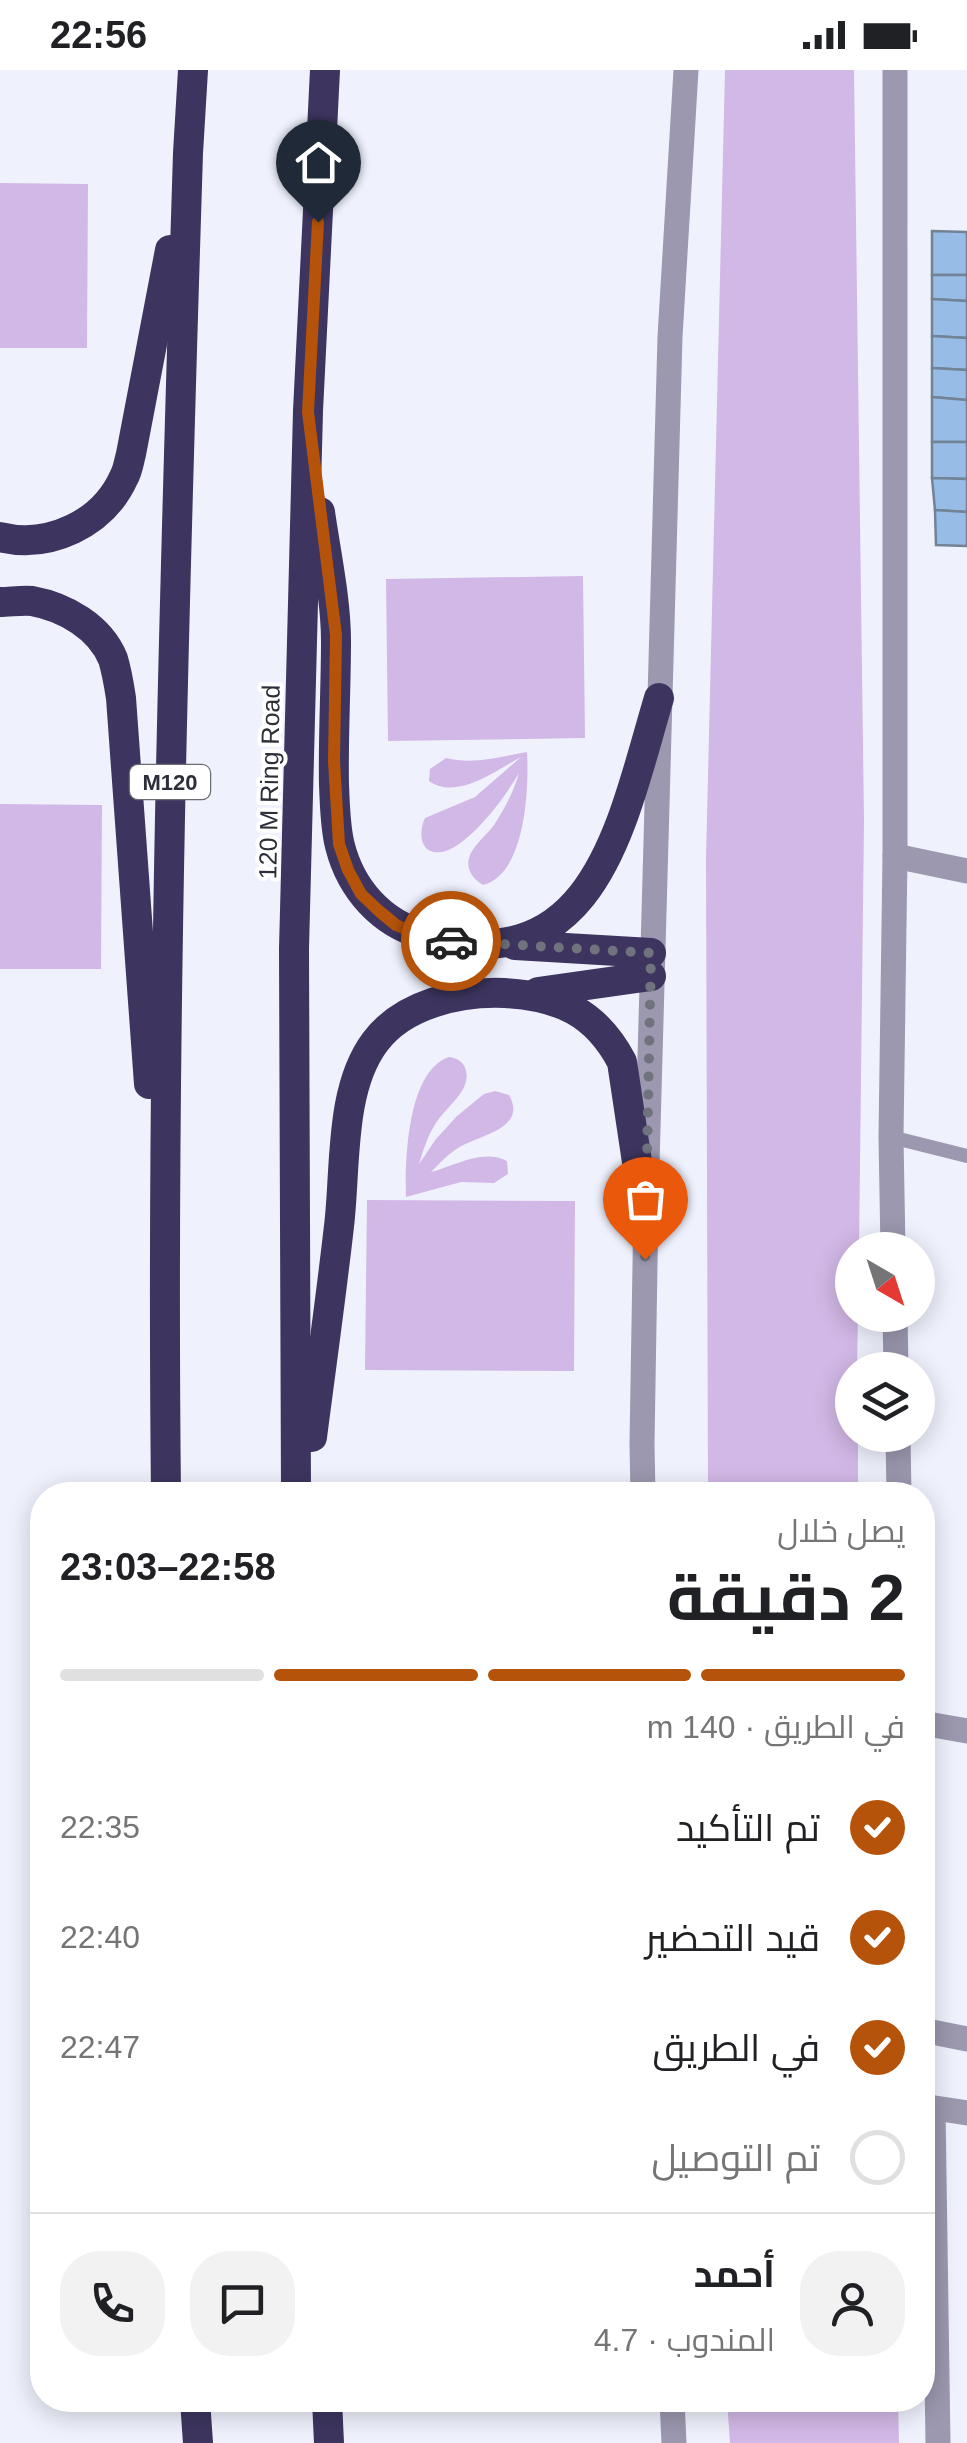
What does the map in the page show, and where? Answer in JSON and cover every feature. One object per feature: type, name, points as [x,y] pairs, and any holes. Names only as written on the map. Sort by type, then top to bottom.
[{"type":"highway","name":"M120","points":[[166,1482],[164,1291],[171,690],[193,70]]},
{"type":"highway","name":"120 M Ring Road","points":[[296,1482],[294,949],[308,412],[326,70]]},
{"type":"highway","points":[[0,540],[31,542],[76,528],[96,515],[124,477],[188,153]]},
{"type":"highway","points":[[308,412],[336,635],[334,761],[339,844],[361,894],[396,925],[436,939],[651,964]]},
{"type":"highway","points":[[10,600],[61,610],[81,620],[104,643],[118,683],[164,1291]]},
{"type":"highway","points":[[490,944],[524,938],[546,928],[583,897],[597,876],[624,815],[659,698]]},
{"type":"highway","points":[[525,994],[651,964]]},
{"type":"highway","points":[[306,1482],[340,1221],[349,1112],[364,1060],[393,1023],[436,1002],[484,992],[525,994],[566,1004],[600,1028],[622,1062],[646,1222]]},
{"type":"highway","points":[[196,2412],[198,2443]]},
{"type":"highway","points":[[328,2412],[329,2443]]},
{"type":"street","points":[[643,1482],[651,964],[670,337],[686,70]]},
{"type":"street","points":[[894,70],[894,1232]]},
{"type":"street","points":[[895,856],[967,872]]},
{"type":"street","points":[[898,1452],[899,1482]]},
{"type":"street","points":[[935,1725],[967,1731]]},
{"type":"street","points":[[935,2032],[967,2038]]},
{"type":"street","points":[[935,2108],[967,2114]]},
{"type":"street","points":[[935,2342],[938,2443]]},
{"type":"street","points":[[673,2412],[674,2443]]},
{"type":"lane","points":[[891,1138],[967,1156]]},
{"type":"shaded area","points":[[725,70],[854,70],[864,821],[859,1232],[835,1232],[835,1332],[858,1332],[857,1352],[835,1352],[835,1452],[858,1452],[858,1482],[708,1482],[706,859]]},
{"type":"shaded area","points":[[0,183],[88,184],[87,348],[0,348]]},
{"type":"shaded area","points":[[583,576],[585,738],[388,741],[386,579]]},
{"type":"shaded area","points":[[527,752],[525,807],[516,848],[497,878],[483,885],[471,874],[469,858],[502,812],[519,773],[483,822],[452,848],[434,852],[425,847],[421,836],[423,824],[425,818],[475,797],[521,757],[489,776],[452,788],[429,781],[430,769],[446,758],[477,760]]},
{"type":"shaded area","points":[[0,804],[102,805],[101,969],[0,969]]},
{"type":"shaded area","points":[[449,1057],[464,1066],[466,1083],[434,1126],[419,1164],[457,1116],[484,1094],[495,1091],[509,1095],[513,1107],[506,1124],[455,1150],[431,1172],[489,1156],[507,1161],[508,1174],[494,1183],[461,1182],[406,1197],[408,1141],[417,1098],[424,1080]]},
{"type":"shaded area","points":[[367,1200],[575,1201],[574,1371],[365,1370]]},
{"type":"shaded area","points":[[728,2412],[898,2412],[899,2443],[730,2443]]},
{"type":"building","points":[[932,231],[967,232],[967,275],[932,275]]},
{"type":"building","points":[[932,275],[967,275],[967,301],[932,299]]},
{"type":"building","points":[[932,299],[967,301],[967,338],[932,336]]},
{"type":"building","points":[[932,336],[967,338],[967,370],[932,368]]},
{"type":"building","points":[[932,368],[967,370],[967,400],[932,397]]},
{"type":"building","points":[[932,397],[967,400],[967,442],[932,442]]},
{"type":"building","points":[[932,442],[967,442],[967,479],[932,478]]},
{"type":"building","points":[[932,478],[967,479],[967,512],[935,510]]},
{"type":"building","points":[[935,510],[967,512],[967,546],[936,545]]},
{"type":"way so far","points":[[451,941],[651,953],[645,1259]]},
{"type":"route","points":[[318,222],[308,412],[336,635],[334,761],[339,844],[361,894],[379,911],[396,925],[415,933],[451,941]]}]
